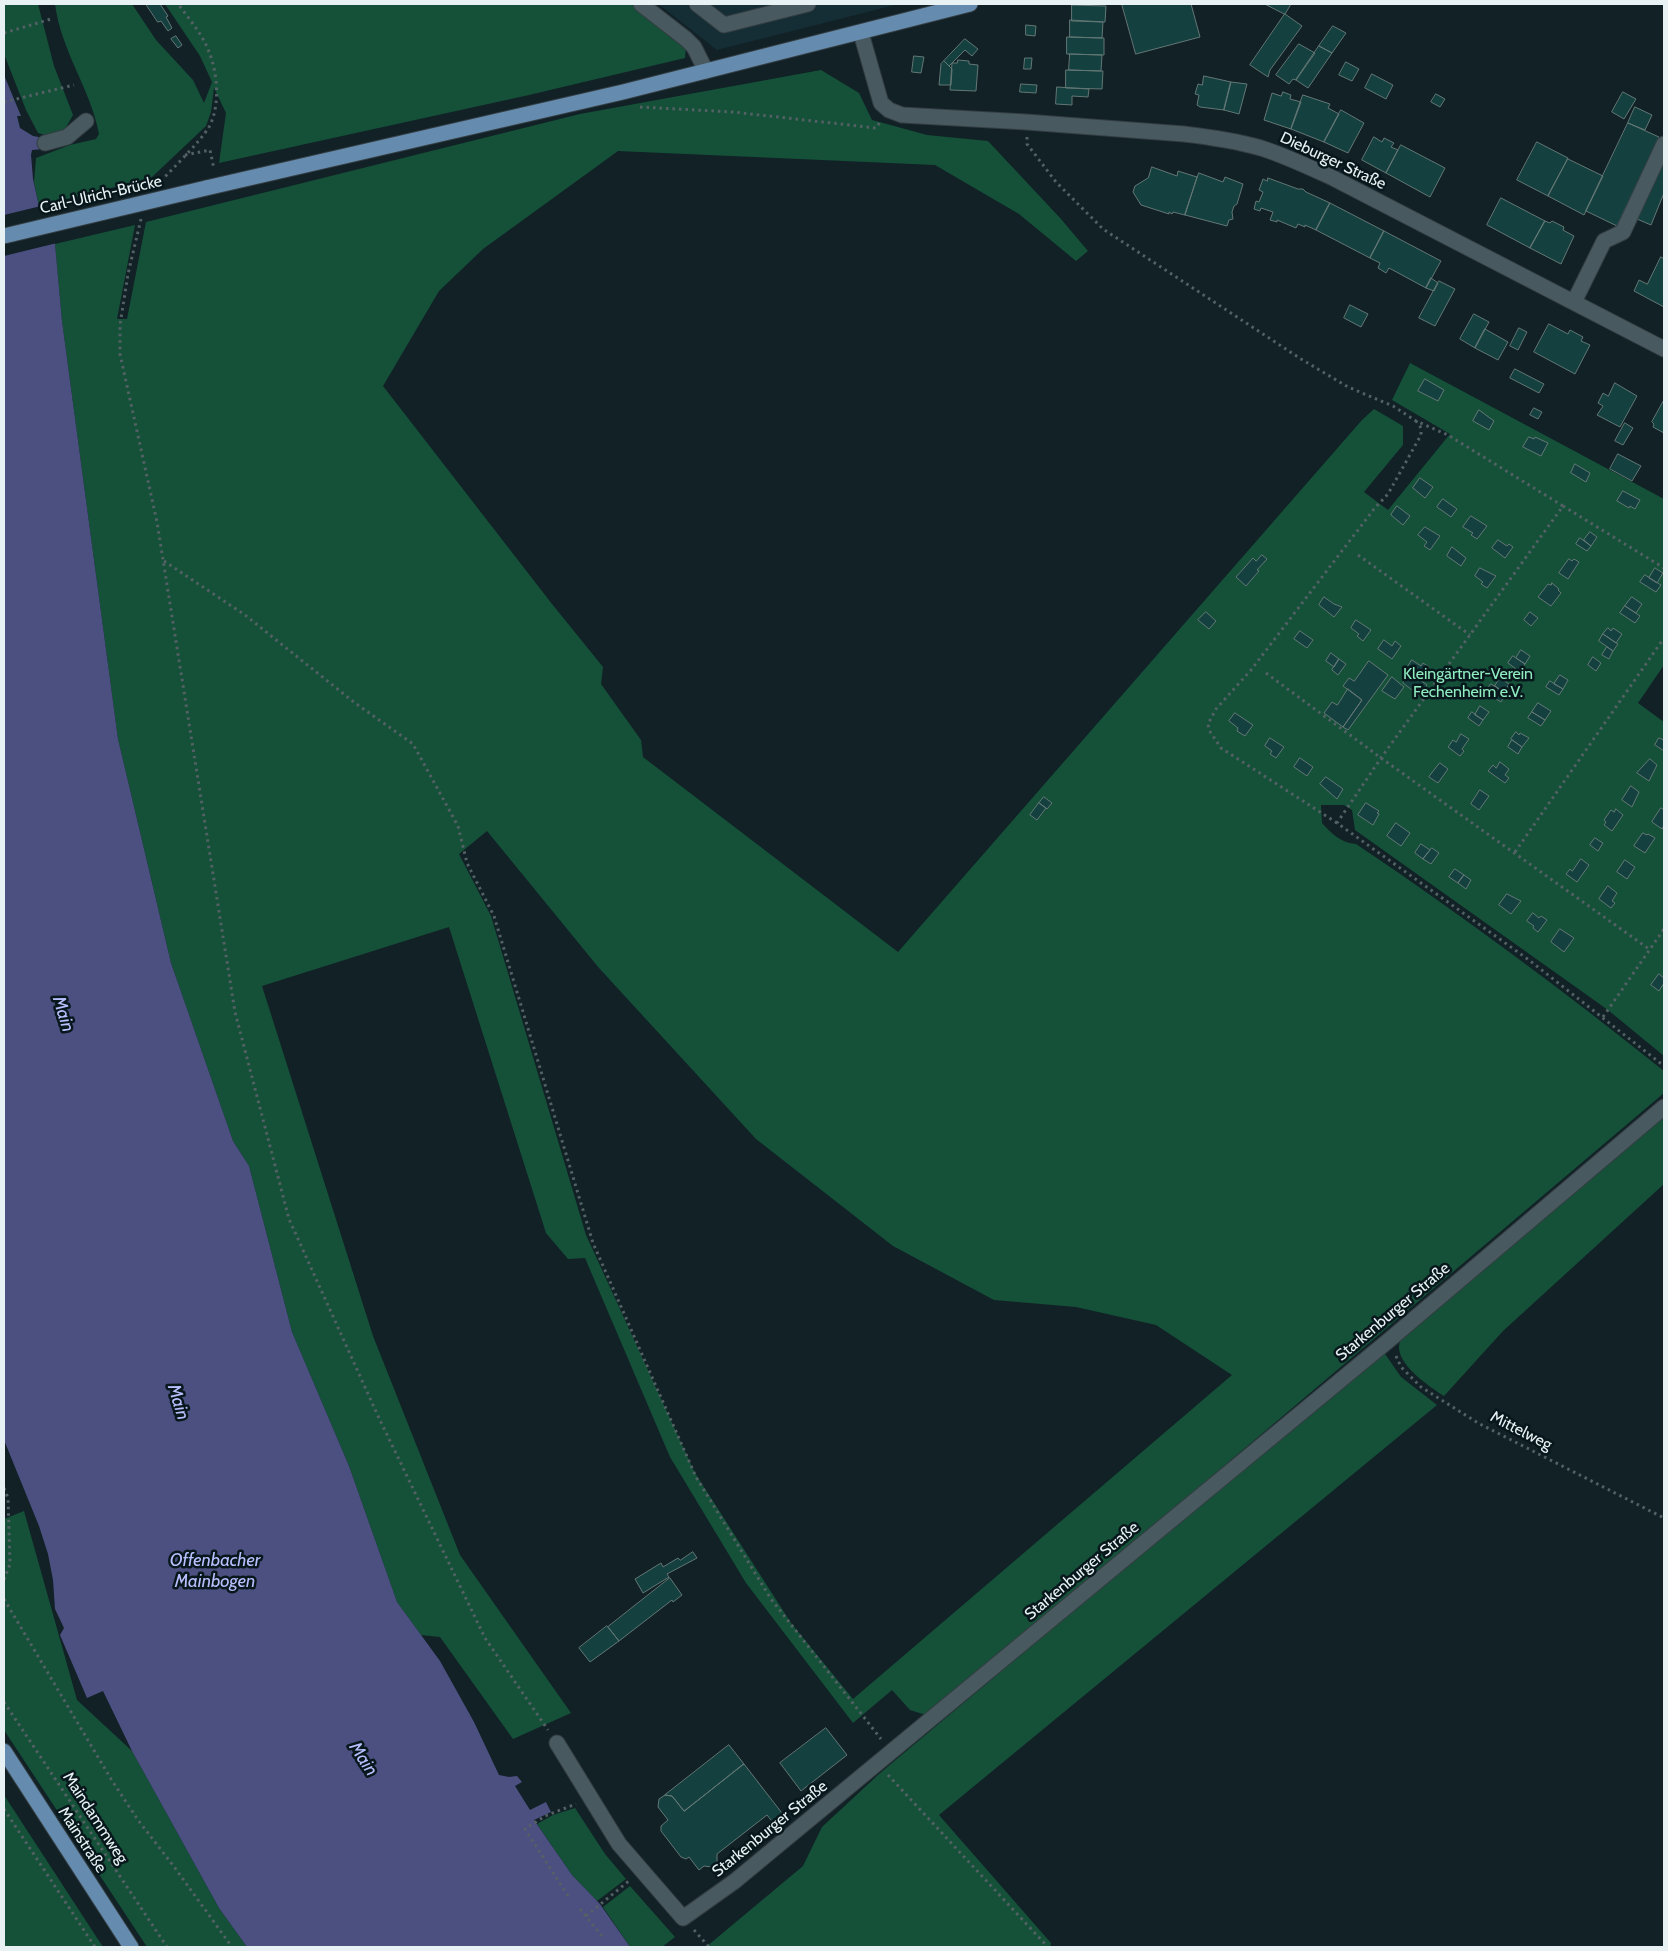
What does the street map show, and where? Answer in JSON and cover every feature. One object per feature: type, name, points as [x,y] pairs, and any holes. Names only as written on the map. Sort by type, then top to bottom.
[{"type":"main road","name":"Carl-Ulrich-Brücke","points":[[4,236],[623,92],[970,4]]},
{"type":"main road","name":"Mainstraße","points":[[4,1751],[131,1947]]},
{"type":"street","points":[[641,4],[690,43],[706,71]]},
{"type":"street","points":[[697,4],[724,25],[808,4]]},
{"type":"street","points":[[861,33],[876,90],[881,103],[889,110]]},
{"type":"street","name":"Dieburger Straße","points":[[889,110],[902,115],[1184,134],[1210,137],[1261,148],[1292,159],[1333,178],[1664,349]]},
{"type":"street","points":[[45,143],[67,137],[86,121]]},
{"type":"street","points":[[1574,302],[1604,241],[1623,232],[1664,144]]},
{"type":"street","name":"Starkenburger Straße","points":[[684,1918],[735,1881],[1388,1341],[1664,1107]]},
{"type":"street","points":[[557,1743],[619,1844],[684,1918]]},
{"type":"path","points":[[159,183],[208,128],[215,113],[213,66],[205,42],[178,4]]},
{"type":"path","points":[[4,33],[51,19]]},
{"type":"path","points":[[4,102],[74,85]]},
{"type":"path","points":[[623,92],[627,107],[733,112],[876,128],[889,110]]},
{"type":"path","points":[[1026,122],[1027,144],[1056,182],[1103,229],[1301,360],[1348,387],[1393,406],[1416,421],[1448,435],[1664,568]]},
{"type":"path","points":[[185,155],[210,150]]},
{"type":"path","points":[[144,212],[130,265],[120,325],[120,354],[157,522],[235,1012],[289,1219],[378,1416],[484,1638],[557,1743]]},
{"type":"path","points":[[1416,421],[1421,435],[1388,494],[1374,509],[1251,670],[1216,709],[1208,724],[1209,730],[1221,748],[1337,823],[1529,960],[1664,1066]]},
{"type":"path","points":[[1337,823],[1563,506]]},
{"type":"path","points":[[1358,555],[1470,635]]},
{"type":"path","points":[[163,560],[245,615],[355,703],[413,744],[458,826],[467,864],[494,916],[593,1243],[696,1477],[771,1599],[891,1752]]},
{"type":"path","points":[[1515,852],[1664,638]]},
{"type":"path","points":[[1266,672],[1382,758],[1649,949]]},
{"type":"path","points":[[1603,1018],[1664,929]]},
{"type":"path","name":"Mittelweg","points":[[1388,1341],[1401,1367],[1420,1387],[1478,1423],[1664,1518]]},
{"type":"path","points":[[4,1488],[8,1498],[10,1564],[4,1580]]},
{"type":"path","points":[[4,1600],[111,1779],[138,1820],[232,1947]]},
{"type":"path","name":"Maindammweg","points":[[4,1702],[167,1947]]},
{"type":"path","points":[[877,1763],[1046,1947]]},
{"type":"path","points":[[568,1896],[525,1830],[545,1816],[591,1799]]},
{"type":"path","points":[[4,1809],[95,1947]]},
{"type":"path","points":[[586,1916],[642,1870]]},
{"type":"path","points":[[580,1909],[602,1936]]},
{"type":"path","points":[[684,1918],[709,1947]]},
{"type":"shaded area","points":[[658,4],[899,4],[717,50]]},
{"type":"green space","points":[[4,4],[38,4],[54,66],[73,115],[63,130],[56,135],[51,136],[38,133],[26,110],[4,54]]},
{"type":"green space","points":[[55,4],[132,4],[156,40],[193,80],[204,103],[212,82],[200,56],[165,4],[631,4],[686,45],[685,58],[529,95],[219,163],[226,113],[214,88],[211,112],[206,126],[151,178],[39,206],[34,182],[36,158],[70,145],[96,139],[99,134],[90,102],[63,38]]},
{"type":"green space","name":"Kleingärtner-Verein Fechenheim e.V.","points":[[821,70],[859,93],[872,120],[927,135],[988,141],[1061,219],[1088,251],[1076,261],[1019,214],[935,165],[618,151],[483,249],[439,291],[383,386],[603,667],[601,684],[641,740],[643,757],[898,952],[1362,420],[1374,409],[1403,426],[1403,445],[1364,492],[1388,510],[1450,434],[1392,400],[1410,363],[1664,499],[1664,665],[1638,703],[1664,722],[1664,1056],[1608,1010],[1355,830],[1352,810],[1344,805],[1321,805],[1322,823],[1333,834],[1341,840],[1356,844],[1474,926],[1664,1071],[1664,1093],[929,1716],[910,1710],[892,1690],[853,1723],[746,1583],[670,1457],[585,1258],[568,1259],[546,1233],[449,927],[262,986],[373,1336],[460,1555],[571,1713],[513,1739],[440,1637],[421,1635],[397,1602],[349,1466],[292,1332],[249,1166],[233,1141],[171,963],[118,739],[62,321],[55,244],[135,225],[117,319],[127,319],[146,222],[580,114]],"holes":[[[487,831],[599,968],[756,1139],[893,1246],[994,1300],[1076,1307],[1156,1325],[1232,1375],[853,1699],[791,1623],[695,1473],[586,1235],[491,916],[459,854]]]},
{"type":"green space","points":[[1664,1116],[1664,1184],[1503,1331],[1444,1396],[1417,1376],[1404,1362],[1401,1355],[1399,1344],[1401,1336]]},
{"type":"green space","points":[[1383,1351],[1401,1377],[1437,1405],[939,1815],[1051,1943],[1050,1947],[706,1947],[803,1866],[822,1827],[879,1774]]},
{"type":"green space","points":[[24,1511],[77,1700],[132,1751],[219,1908],[247,1947],[147,1947],[4,1730],[4,1519]]},
{"type":"green space","points":[[4,1795],[103,1947],[4,1947]]},
{"type":"green space","points":[[575,1808],[605,1854],[626,1879],[597,1901],[572,1875],[537,1824],[553,1815]]},
{"type":"green space","points":[[630,1886],[675,1937],[662,1947],[630,1947],[603,1907]]},
{"type":"water","points":[[4,75],[21,116],[17,116],[20,128],[33,136],[44,138],[43,149],[32,150],[33,179],[39,206],[55,244],[62,321],[118,739],[171,963],[233,1141],[249,1166],[292,1332],[349,1466],[397,1602],[440,1661],[474,1722],[499,1775],[517,1776],[522,1782],[515,1786],[530,1810],[546,1802],[551,1812],[534,1820],[572,1875],[600,1904],[630,1947],[247,1947],[219,1908],[132,1751],[103,1691],[87,1698],[60,1635],[64,1628],[55,1609],[53,1580],[48,1554],[39,1526],[4,1440]]},
{"type":"pier","points":[[41,206],[57,243],[4,256],[4,215]]},
{"type":"building","points":[[146,4],[160,4],[168,16],[166,17],[172,28],[168,31],[161,21],[158,22]]},
{"type":"building","points":[[1122,4],[1191,4],[1200,37],[1136,54]]},
{"type":"building","points":[[1265,4],[1291,4],[1285,14]]},
{"type":"building","points":[[1072,5],[1106,6],[1105,22],[1072,21]]},
{"type":"building","points":[[1285,14],[1302,26],[1270,70],[1268,77],[1250,65]]},
{"type":"building","points":[[1070,20],[1103,22],[1102,38],[1070,37]]},
{"type":"building","points":[[1026,25],[1036,26],[1035,36],[1026,35]]},
{"type":"building","points":[[1333,26],[1346,33],[1332,53],[1319,46]]},
{"type":"building","points":[[176,36],[182,45],[178,48],[171,39]]},
{"type":"building","points":[[1067,37],[1104,38],[1104,55],[1067,54]]},
{"type":"building","points":[[965,39],[978,49],[972,56],[965,50],[949,66],[944,61]]},
{"type":"building","points":[[1299,44],[1315,53],[1296,80],[1293,79],[1289,84],[1276,75]]},
{"type":"building","points":[[1319,46],[1332,53],[1308,88],[1296,80]]},
{"type":"building","points":[[1070,54],[1102,55],[1101,71],[1069,70]]},
{"type":"building","points":[[914,56],[924,57],[921,73],[912,72]]},
{"type":"building","points":[[1025,58],[1032,58],[1031,69],[1024,69]]},
{"type":"building","points":[[958,60],[969,61],[969,64],[978,65],[976,91],[950,90],[952,63],[957,63]]},
{"type":"building","points":[[944,61],[952,69],[951,85],[939,85],[941,64]]},
{"type":"building","points":[[1346,62],[1359,69],[1352,81],[1339,75]]},
{"type":"building","points":[[1066,70],[1103,71],[1102,89],[1066,88]]},
{"type":"building","points":[[1372,74],[1393,85],[1386,99],[1365,88]]},
{"type":"building","points":[[1204,76],[1231,82],[1224,110],[1197,105],[1199,95],[1195,94],[1198,84],[1202,85]]},
{"type":"building","points":[[1231,82],[1247,84],[1239,114],[1224,110]]},
{"type":"building","points":[[1021,84],[1037,85],[1036,93],[1020,92]]},
{"type":"building","points":[[1057,87],[1089,89],[1088,97],[1072,96],[1072,105],[1056,104]]},
{"type":"building","points":[[1283,92],[1291,95],[1290,99],[1301,102],[1291,129],[1264,120],[1272,93],[1281,96]]},
{"type":"building","points":[[1623,92],[1636,99],[1624,119],[1612,112]]},
{"type":"building","points":[[1436,94],[1445,99],[1440,107],[1431,102]]},
{"type":"building","points":[[1303,95],[1330,104],[1328,108],[1339,114],[1324,142],[1291,129]]},
{"type":"building","points":[[1635,107],[1652,115],[1645,130],[1628,123]]},
{"type":"building","points":[[1341,110],[1364,123],[1348,153],[1324,142]]},
{"type":"building","points":[[1628,123],[1659,137],[1617,226],[1586,211]]},
{"type":"building","points":[[1374,137],[1382,142],[1384,138],[1394,143],[1391,147],[1398,150],[1386,173],[1362,160]]},
{"type":"building","points":[[1537,142],[1568,158],[1548,196],[1517,180]]},
{"type":"building","points":[[1401,145],[1445,168],[1430,197],[1386,173]]},
{"type":"building","points":[[1568,159],[1603,176],[1584,215],[1548,196]]},
{"type":"building","points":[[1664,160],[1664,193],[1651,225],[1637,219]]},
{"type":"building","points":[[1152,167],[1177,176],[1178,171],[1197,177],[1185,215],[1173,212],[1172,214],[1169,212],[1169,214],[1141,205],[1133,192],[1135,186],[1148,178]]},
{"type":"building","points":[[1199,173],[1223,182],[1225,177],[1243,184],[1237,204],[1232,212],[1233,219],[1229,220],[1227,226],[1185,215]]},
{"type":"building","points":[[1268,178],[1303,189],[1330,203],[1316,230],[1305,225],[1305,227],[1298,224],[1296,228],[1277,220],[1277,222],[1270,220],[1273,212],[1261,208],[1260,211],[1254,209],[1256,201],[1259,202],[1263,192],[1259,190],[1263,179],[1267,181]]},
{"type":"building","points":[[1501,198],[1545,221],[1530,248],[1487,225]]},
{"type":"building","points":[[1330,203],[1384,231],[1370,258],[1316,230]]},
{"type":"building","points":[[1545,221],[1550,223],[1552,221],[1564,227],[1563,230],[1574,236],[1561,264],[1530,248]]},
{"type":"building","points":[[1384,231],[1441,261],[1426,288],[1389,268],[1386,273],[1378,268],[1380,263],[1370,258]]},
{"type":"building","points":[[1661,257],[1664,259],[1664,307],[1634,291],[1639,280],[1647,284]]},
{"type":"building","points":[[1431,278],[1438,283],[1434,291],[1426,288]]},
{"type":"building","points":[[1439,281],[1455,289],[1435,326],[1419,318]]},
{"type":"building","points":[[1350,305],[1368,314],[1361,327],[1344,318]]},
{"type":"building","points":[[1474,314],[1489,322],[1475,348],[1460,339]]},
{"type":"building","points":[[1549,324],[1568,334],[1570,330],[1583,337],[1581,341],[1590,345],[1575,374],[1534,352]]},
{"type":"building","points":[[1519,328],[1527,332],[1518,350],[1510,346]]},
{"type":"building","points":[[1485,329],[1508,342],[1498,360],[1475,348]]},
{"type":"building","points":[[1515,369],[1544,384],[1539,393],[1510,378]]},
{"type":"building","points":[[1425,379],[1444,390],[1438,401],[1418,391]]},
{"type":"building","points":[[1615,383],[1637,396],[1620,427],[1597,415],[1603,406],[1598,403],[1603,393],[1608,396]]},
{"type":"building","points":[[1664,400],[1664,433],[1653,427],[1654,424],[1652,422]]},
{"type":"building","points":[[1534,408],[1542,412],[1538,419],[1530,415]]},
{"type":"building","points":[[1479,410],[1494,421],[1489,430],[1473,421]]},
{"type":"building","points":[[1625,423],[1633,428],[1623,445],[1615,441]]},
{"type":"building","points":[[1529,437],[1534,439],[1535,437],[1548,443],[1541,456],[1523,447]]},
{"type":"building","points":[[1618,454],[1641,466],[1632,481],[1610,469]]},
{"type":"building","points":[[1575,464],[1590,473],[1586,482],[1571,473]]},
{"type":"building","points":[[1420,478],[1433,487],[1425,498],[1413,488]]},
{"type":"building","points":[[1623,491],[1640,500],[1635,509],[1630,506],[1629,508],[1617,501]]},
{"type":"building","points":[[1443,499],[1457,509],[1451,517],[1437,507]]},
{"type":"building","points":[[1397,506],[1410,516],[1403,525],[1391,515]]},
{"type":"building","points":[[1471,516],[1487,526],[1477,539],[1471,535],[1473,533],[1463,527]]},
{"type":"building","points":[[1425,527],[1440,536],[1430,550],[1424,546],[1427,542],[1418,535]]},
{"type":"building","points":[[1590,532],[1597,537],[1591,546],[1584,540]]},
{"type":"building","points":[[1580,538],[1591,546],[1587,551],[1576,544]]},
{"type":"building","points":[[1498,540],[1507,546],[1509,544],[1513,547],[1505,558],[1492,548]]},
{"type":"building","points":[[1452,547],[1466,558],[1461,566],[1447,556]]},
{"type":"building","points":[[1262,555],[1267,559],[1246,586],[1236,577],[1253,558],[1256,561]]},
{"type":"building","points":[[1569,559],[1579,562],[1568,579],[1559,573]]},
{"type":"building","points":[[1480,568],[1496,576],[1487,588],[1475,576]]},
{"type":"building","points":[[1655,568],[1663,573],[1657,583],[1649,578]]},
{"type":"building","points":[[1645,575],[1661,585],[1656,592],[1640,582]]},
{"type":"building","points":[[1552,583],[1561,593],[1551,606],[1538,597],[1548,584],[1551,585]]},
{"type":"building","points":[[1324,597],[1342,607],[1334,617],[1319,605]]},
{"type":"building","points":[[1632,597],[1642,604],[1636,613],[1625,606]]},
{"type":"building","points":[[1625,606],[1640,616],[1635,623],[1620,613]]},
{"type":"building","points":[[1206,612],[1216,621],[1209,629],[1198,620]]},
{"type":"building","points":[[1530,612],[1538,618],[1531,626],[1524,620]]},
{"type":"building","points":[[1356,620],[1371,630],[1363,641],[1357,636],[1359,634],[1351,628]]},
{"type":"building","points":[[1608,628],[1611,631],[1613,628],[1622,634],[1616,643],[1603,634]]},
{"type":"building","points":[[1300,631],[1313,640],[1307,648],[1294,639]]},
{"type":"building","points":[[1603,634],[1618,644],[1613,651],[1599,641]]},
{"type":"building","points":[[1384,640],[1392,646],[1395,641],[1401,646],[1392,659],[1378,649]]},
{"type":"building","points":[[1607,647],[1613,651],[1609,659],[1602,655]]},
{"type":"building","points":[[1521,650],[1530,656],[1525,664],[1516,658]]},
{"type":"building","points":[[1331,653],[1339,659],[1334,667],[1326,661]]},
{"type":"building","points":[[1513,656],[1525,664],[1520,672],[1508,663]]},
{"type":"building","points":[[1593,657],[1601,663],[1596,671],[1588,665]]},
{"type":"building","points":[[1339,659],[1346,664],[1338,675],[1332,670]]},
{"type":"building","points":[[1412,660],[1421,666],[1423,663],[1429,667],[1422,678],[1407,668]]},
{"type":"building","points":[[1369,661],[1388,675],[1348,730],[1343,727],[1362,700],[1343,686],[1349,678],[1354,681]]},
{"type":"building","points":[[1410,673],[1427,685],[1420,696],[1403,683]]},
{"type":"building","points":[[1560,675],[1568,680],[1563,689],[1554,684]]},
{"type":"building","points":[[1392,677],[1404,687],[1395,699],[1382,691]]},
{"type":"building","points":[[1500,678],[1509,684],[1504,692],[1495,686]]},
{"type":"building","points":[[1550,681],[1563,689],[1559,695],[1546,687]]},
{"type":"building","points":[[1491,684],[1506,694],[1501,702],[1485,692]]},
{"type":"building","points":[[1348,689],[1362,700],[1343,727],[1324,713],[1332,702],[1337,705]]},
{"type":"building","points":[[1538,703],[1551,711],[1545,720],[1532,712]]},
{"type":"building","points":[[1480,706],[1489,712],[1483,720],[1475,715]]},
{"type":"building","points":[[1472,712],[1483,720],[1479,726],[1468,718]]},
{"type":"building","points":[[1532,712],[1545,720],[1541,726],[1528,718]]},
{"type":"building","points":[[1235,713],[1253,725],[1245,736],[1237,731],[1238,728],[1229,721]]},
{"type":"building","points":[[1516,732],[1529,738],[1522,747],[1511,739]]},
{"type":"building","points":[[1461,734],[1469,739],[1462,749],[1464,751],[1460,756],[1448,747],[1453,740],[1456,742]]},
{"type":"building","points":[[1270,738],[1284,747],[1276,758],[1270,754],[1272,751],[1265,746]]},
{"type":"building","points":[[1659,738],[1664,740],[1664,751],[1655,745]]},
{"type":"building","points":[[1512,740],[1522,747],[1518,754],[1508,747]]},
{"type":"building","points":[[1300,758],[1313,767],[1307,776],[1294,767]]},
{"type":"building","points":[[1650,759],[1657,765],[1649,781],[1637,773]]},
{"type":"building","points":[[1500,762],[1509,769],[1505,775],[1509,778],[1505,783],[1488,771],[1493,765],[1496,768]]},
{"type":"building","points":[[1440,763],[1448,769],[1438,783],[1429,777]]},
{"type":"building","points":[[1326,777],[1343,789],[1337,799],[1320,784]]},
{"type":"building","points":[[1631,786],[1639,792],[1632,807],[1622,800]]},
{"type":"building","points":[[1480,790],[1489,796],[1479,810],[1471,804]]},
{"type":"building","points":[[1044,797],[1052,803],[1047,809],[1039,803]]},
{"type":"building","points":[[1039,803],[1046,808],[1037,820],[1030,815]]},
{"type":"building","points":[[1366,803],[1379,811],[1373,825],[1358,815]]},
{"type":"building","points":[[1661,808],[1664,810],[1664,825],[1662,829],[1652,822]]},
{"type":"building","points":[[1616,809],[1623,815],[1612,831],[1604,825],[1606,822],[1604,820],[1611,810],[1614,812]]},
{"type":"building","points":[[1396,823],[1410,833],[1401,846],[1387,836]]},
{"type":"building","points":[[1643,833],[1655,838],[1645,853],[1634,846]]},
{"type":"building","points":[[1595,838],[1603,843],[1598,851],[1590,845]]},
{"type":"building","points":[[1421,844],[1430,850],[1423,859],[1415,853]]},
{"type":"building","points":[[1432,848],[1439,853],[1431,864],[1423,859]]},
{"type":"building","points":[[1581,859],[1589,865],[1577,882],[1566,874],[1570,869],[1572,871]]},
{"type":"building","points":[[1625,860],[1635,867],[1627,879],[1617,872]]},
{"type":"building","points":[[1455,869],[1464,875],[1458,883],[1449,877]]},
{"type":"building","points":[[1464,875],[1471,880],[1466,889],[1458,883]]},
{"type":"building","points":[[1608,886],[1617,893],[1612,901],[1615,903],[1611,908],[1599,899]]},
{"type":"building","points":[[1507,894],[1521,901],[1511,914],[1499,905]]},
{"type":"building","points":[[1533,913],[1539,918],[1541,916],[1547,920],[1538,932],[1527,921]]},
{"type":"building","points":[[1560,929],[1574,938],[1564,952],[1551,942]]},
{"type":"building","points":[[1659,974],[1664,978],[1664,983],[1659,991],[1651,985]]},
{"type":"building","points":[[693,1552],[697,1558],[667,1574],[669,1577],[643,1593],[635,1579],[661,1563],[663,1567]]},
{"type":"building","points":[[670,1578],[682,1595],[673,1602],[672,1600],[619,1641],[608,1627]]},
{"type":"building","points":[[607,1626],[619,1641],[590,1662],[579,1648]]},
{"type":"building","points":[[826,1728],[847,1755],[801,1791],[780,1763]]},
{"type":"building","points":[[729,1745],[744,1764],[684,1811],[672,1796],[665,1795]]},
{"type":"building","points":[[744,1764],[785,1817],[775,1825],[767,1815],[717,1854],[717,1863],[712,1867],[704,1866],[699,1870],[689,1857],[686,1859],[681,1857],[661,1831],[661,1826],[668,1820],[658,1807],[659,1799],[665,1795],[672,1796],[684,1811]]},
{"type":"water label","name":"Main","points":[[63,1014]]},
{"type":"water label","name":"Main","points":[[178,1402]]},
{"type":"water label","name":"Offenbacher Mainbogen","points":[[215,1571]]},
{"type":"water label","name":"Main","points":[[363,1759]]}]
